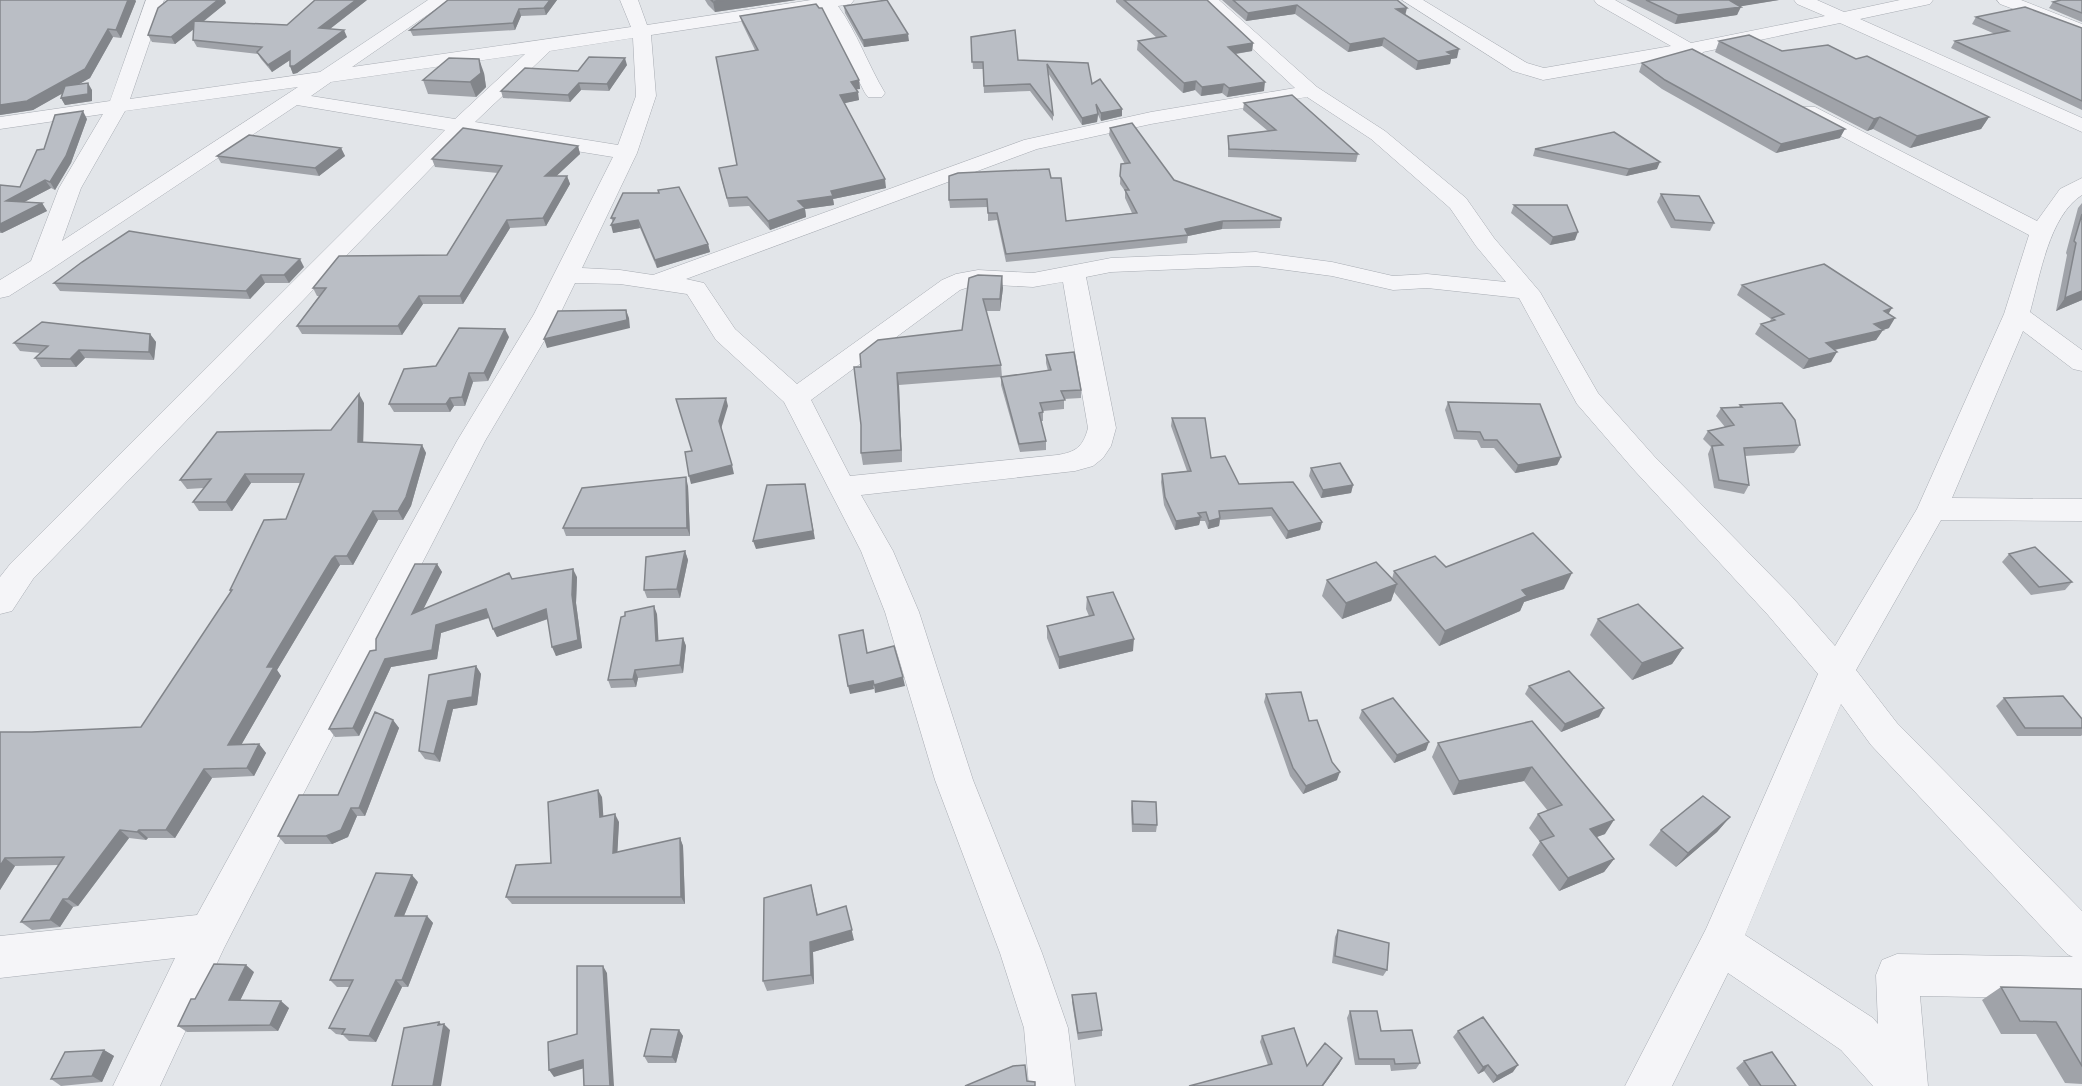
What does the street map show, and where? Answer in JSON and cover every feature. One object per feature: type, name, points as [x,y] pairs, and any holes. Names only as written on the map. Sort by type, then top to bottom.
[{"type":"street","points":[[41,265],[70,188],[118,106],[155,0]]},
{"type":"street","points":[[0,291],[294,99],[440,0]]},
{"type":"street","points":[[136,1086],[209,934],[471,441],[547,314],[626,153],[646,96],[641,31],[629,0]]},
{"type":"street","points":[[1209,0],[1310,91],[1378,135],[1458,203],[1474,223],[1484,241],[1528,292],[1587,398],[1644,463],[1780,606],[1837,672],[1884,735],[2082,940]]},
{"type":"street","points":[[1411,0],[1520,67],[1543,74],[1844,19],[1924,0]]},
{"type":"street","points":[[1603,0],[1719,65]]},
{"type":"street","points":[[1803,0],[2082,126]]},
{"type":"street","points":[[2006,0],[2082,30]]},
{"type":"street","points":[[0,123],[544,46],[832,1],[858,63],[875,93]]},
{"type":"street","points":[[0,602],[22,571],[459,126],[544,46]]},
{"type":"street","points":[[653,283],[1031,144],[1152,117],[1310,91]]},
{"type":"street","points":[[294,99],[626,153]]},
{"type":"street","points":[[1792,103],[2041,232]]},
{"type":"street","points":[[1648,1086],[1721,943],[1837,672],[1932,509],[2017,314],[2041,232],[2068,194],[2082,185]]},
{"type":"street","points":[[796,398],[951,285],[965,279],[989,277],[1032,280],[1111,265],[1256,259],[1332,269],[1393,283],[1427,281],[1528,292]]},
{"type":"street","points":[[842,487],[1057,465],[1075,462],[1088,456],[1099,446],[1102,428],[1073,272]]},
{"type":"street","points":[[566,275],[620,277],[695,288],[724,334],[796,398],[877,551],[902,612],[954,780],[1021,953],[1046,1028],[1052,1086]]},
{"type":"street","points":[[2017,314],[2082,363]]},
{"type":"street","points":[[1932,509],[2082,510]]},
{"type":"street","points":[[0,957],[209,934]]},
{"type":"street","points":[[1721,943],[1857,1034],[1904,1086]]},
{"type":"street","points":[[1904,1086],[1897,975],[2082,978]]},
{"type":"building","points":[[0,0],[128,0],[116,30],[108,29],[85,69],[27,101],[0,105]]},
{"type":"building","points":[[168,0],[218,0],[171,37],[148,35],[158,8]]},
{"type":"building","points":[[315,0],[356,0],[319,28],[344,30],[294,66],[290,66],[290,51],[268,65],[257,52],[262,47],[193,40],[194,21],[287,25]]},
{"type":"building","points":[[448,0],[550,0],[544,8],[519,9],[513,23],[410,30]]},
{"type":"building","points":[[887,0],[908,34],[863,40],[844,6]]},
{"type":"building","points":[[1124,0],[1207,0],[1253,43],[1228,47],[1265,82],[1229,88],[1224,84],[1202,87],[1196,81],[1184,83],[1138,41],[1166,36]]},
{"type":"building","points":[[1233,0],[1397,0],[1407,8],[1396,9],[1459,49],[1447,52],[1452,55],[1418,61],[1384,38],[1350,44],[1297,5],[1248,13]]},
{"type":"building","points":[[1646,0],[1729,0],[1741,7],[1678,15]]},
{"type":"building","points":[[2082,0],[2082,13],[2053,2]]},
{"type":"building","points":[[816,4],[822,8],[859,80],[851,82],[858,92],[840,95],[885,179],[831,191],[833,196],[798,201],[805,208],[768,221],[747,197],[727,198],[719,168],[737,165],[716,57],[758,50],[740,16]]},
{"type":"building","points":[[2025,7],[2082,28],[2082,101],[1955,41],[2009,31],[1976,17]]},
{"type":"building","points":[[1015,30],[1018,60],[1088,63],[1092,84],[1100,79],[1122,109],[1101,113],[1096,104],[1098,114],[1082,118],[1047,64],[1053,114],[1030,84],[984,86],[983,62],[972,62],[971,37]]},
{"type":"building","points":[[1749,35],[1782,51],[1828,45],[1856,59],[1867,56],[1989,117],[1917,136],[1880,117],[1874,119],[1719,41]]},
{"type":"building","points":[[1692,49],[1845,129],[1781,144],[1665,80],[1642,63]]},
{"type":"building","points":[[589,57],[625,58],[607,84],[579,83],[568,95],[501,91],[525,68],[578,71]]},
{"type":"building","points":[[449,58],[479,59],[481,73],[470,82],[423,80]]},
{"type":"building","points":[[88,83],[88,94],[61,98],[65,86]]},
{"type":"building","points":[[1292,95],[1358,154],[1229,149],[1228,136],[1276,130],[1244,103]]},
{"type":"building","points":[[83,111],[66,156],[50,182],[45,180],[6,201],[42,203],[0,224],[0,185],[20,187],[37,150],[44,149],[55,115]]},
{"type":"building","points":[[1132,123],[1174,180],[1281,218],[1281,220],[1223,221],[1185,229],[1188,235],[1006,254],[997,213],[988,213],[987,199],[949,200],[949,176],[958,173],[1049,169],[1051,178],[1061,178],[1066,221],[1137,213],[1125,190],[1129,190],[1120,176],[1121,164],[1130,163],[1110,128]]},
{"type":"building","points":[[463,128],[578,146],[545,176],[567,176],[543,218],[507,220],[460,296],[419,296],[398,326],[297,326],[326,288],[313,288],[339,256],[447,255],[502,166],[432,159]]},
{"type":"building","points":[[1614,132],[1660,162],[1629,169],[1535,149]]},
{"type":"building","points":[[249,135],[341,148],[315,168],[217,156]]},
{"type":"building","points":[[679,187],[708,244],[655,260],[638,220],[611,225],[615,218],[611,218],[623,193],[659,193],[658,190]]},
{"type":"building","points":[[1661,194],[1699,196],[1714,223],[1675,220]]},
{"type":"building","points":[[1514,205],[1567,205],[1578,232],[1553,237]]},
{"type":"building","points":[[2082,214],[2082,291],[2065,298],[2076,243],[2074,241]]},
{"type":"building","points":[[129,231],[300,259],[284,275],[261,275],[246,291],[54,283]]},
{"type":"building","points":[[1824,264],[1892,308],[1884,311],[1895,318],[1874,324],[1883,330],[1826,343],[1837,352],[1809,359],[1761,324],[1775,320],[1772,318],[1784,314],[1742,285]]},
{"type":"building","points":[[978,275],[1002,276],[1000,299],[983,299],[1001,365],[897,373],[901,450],[861,453],[861,425],[854,367],[861,367],[860,354],[878,340],[962,330],[969,278]]},
{"type":"building","points":[[626,310],[627,320],[544,339],[558,311]]},
{"type":"building","points":[[42,322],[150,334],[149,352],[79,350],[70,359],[35,358],[48,346],[14,343]]},
{"type":"building","points":[[459,328],[505,329],[484,373],[469,373],[462,397],[450,398],[446,404],[389,404],[404,369],[436,366]]},
{"type":"building","points":[[1074,352],[1081,390],[1061,391],[1065,400],[1040,403],[1043,412],[1039,413],[1046,441],[1019,444],[1001,377],[1051,370],[1046,355]]},
{"type":"building","points":[[359,394],[358,442],[422,445],[406,497],[398,511],[373,511],[347,556],[335,556],[332,559],[267,667],[274,667],[228,745],[259,744],[247,768],[204,769],[166,830],[139,830],[137,832],[120,830],[68,899],[63,899],[50,920],[21,922],[64,857],[5,858],[0,866],[0,732],[141,727],[232,590],[230,590],[264,520],[286,519],[304,474],[245,474],[226,502],[193,502],[211,479],[180,480],[217,432],[331,430]]},
{"type":"building","points":[[726,398],[719,421],[732,465],[689,476],[685,452],[692,451],[676,399]]},
{"type":"building","points":[[1448,402],[1540,404],[1561,457],[1518,465],[1497,440],[1484,440],[1480,432],[1457,431]]},
{"type":"building","points":[[1782,403],[1795,420],[1800,445],[1744,448],[1749,485],[1719,480],[1712,446],[1723,445],[1708,431],[1734,425],[1721,408]]},
{"type":"building","points":[[1172,418],[1205,418],[1211,458],[1225,456],[1239,484],[1293,482],[1322,522],[1288,531],[1272,508],[1219,511],[1220,518],[1209,521],[1206,512],[1198,513],[1201,517],[1176,521],[1165,497],[1162,474],[1191,471]]},
{"type":"building","points":[[1340,463],[1353,485],[1323,490],[1311,468]]},
{"type":"building","points":[[686,477],[687,528],[563,528],[582,488]]},
{"type":"building","points":[[805,484],[813,531],[753,541],[767,485]]},
{"type":"building","points":[[1533,533],[1572,573],[1522,590],[1527,596],[1445,631],[1394,571],[1435,556],[1446,567]]},
{"type":"building","points":[[2035,547],[2072,582],[2039,587],[2009,554]]},
{"type":"building","points":[[685,551],[677,589],[644,590],[646,557]]},
{"type":"building","points":[[1376,562],[1397,584],[1346,603],[1327,580]]},
{"type":"building","points":[[415,564],[437,564],[412,614],[509,573],[512,579],[573,569],[572,595],[578,640],[552,647],[546,609],[493,629],[486,609],[436,625],[432,650],[385,659],[353,728],[329,729],[370,651],[376,650],[376,639]]},
{"type":"building","points":[[1113,592],[1134,639],[1059,657],[1047,626],[1094,615],[1087,597]]},
{"type":"building","points":[[1638,604],[1683,648],[1642,663],[1598,619]]},
{"type":"building","points":[[654,606],[656,641],[683,638],[680,665],[635,670],[633,679],[608,680],[621,617],[625,616],[625,612]]},
{"type":"building","points":[[863,630],[867,653],[894,646],[903,677],[874,685],[873,681],[848,686],[839,635]]},
{"type":"building","points":[[476,666],[472,697],[448,701],[434,754],[419,751],[429,675]]},
{"type":"building","points":[[1569,671],[1604,708],[1565,724],[1529,686]]},
{"type":"building","points":[[1301,692],[1309,721],[1317,720],[1332,762],[1340,772],[1306,786],[1293,768],[1266,694]]},
{"type":"building","points":[[2063,696],[2082,719],[2082,728],[2025,728],[2004,698]]},
{"type":"building","points":[[1393,698],[1429,742],[1397,755],[1362,710]]},
{"type":"building","points":[[375,712],[393,720],[359,808],[351,808],[341,830],[326,836],[278,836],[299,795],[338,795]]},
{"type":"building","points":[[1532,721],[1614,820],[1590,829],[1614,859],[1568,878],[1540,841],[1554,836],[1538,814],[1562,805],[1532,767],[1459,781],[1438,743]]},
{"type":"building","points":[[598,790],[600,817],[615,814],[613,853],[680,838],[681,897],[506,897],[516,865],[551,863],[548,802]]},
{"type":"building","points":[[1703,796],[1730,817],[1688,853],[1661,830]]},
{"type":"building","points":[[1132,801],[1156,802],[1157,825],[1133,824]]},
{"type":"building","points":[[376,873],[412,875],[395,916],[427,916],[402,980],[396,980],[369,1036],[342,1034],[345,1029],[329,1028],[353,980],[330,980]]},
{"type":"building","points":[[811,885],[817,915],[846,906],[852,930],[810,942],[811,975],[763,981],[764,898]]},
{"type":"building","points":[[1338,930],[1389,943],[1387,970],[1335,956]]},
{"type":"building","points":[[214,964],[246,965],[229,1000],[281,1001],[270,1025],[178,1026],[191,999],[195,999]]},
{"type":"building","points":[[577,966],[603,966],[610,1086],[584,1086],[583,1060],[549,1070],[548,1042],[577,1034]]},
{"type":"building","points":[[2001,987],[2082,989],[2082,1066],[2056,1022],[2020,1021]]},
{"type":"building","points":[[1096,993],[1102,1030],[1078,1033],[1072,995]]},
{"type":"building","points":[[1350,1011],[1377,1011],[1381,1031],[1412,1030],[1420,1063],[1395,1064],[1394,1059],[1359,1059]]},
{"type":"building","points":[[1483,1017],[1518,1065],[1497,1076],[1488,1065],[1483,1067],[1458,1031]]},
{"type":"building","points":[[439,1022],[438,1025],[444,1024],[433,1086],[392,1086],[404,1028]]},
{"type":"building","points":[[1294,1028],[1307,1066],[1325,1043],[1342,1058],[1322,1086],[1189,1086],[1272,1064],[1262,1036]]},
{"type":"building","points":[[651,1029],[679,1030],[672,1057],[644,1056]]},
{"type":"building","points":[[104,1050],[92,1076],[51,1079],[65,1052]]},
{"type":"building","points":[[1772,1052],[1796,1086],[1761,1086],[1744,1061]]},
{"type":"building","points":[[1025,1065],[1027,1081],[1035,1082],[1035,1086],[965,1086],[1013,1066]]}]
